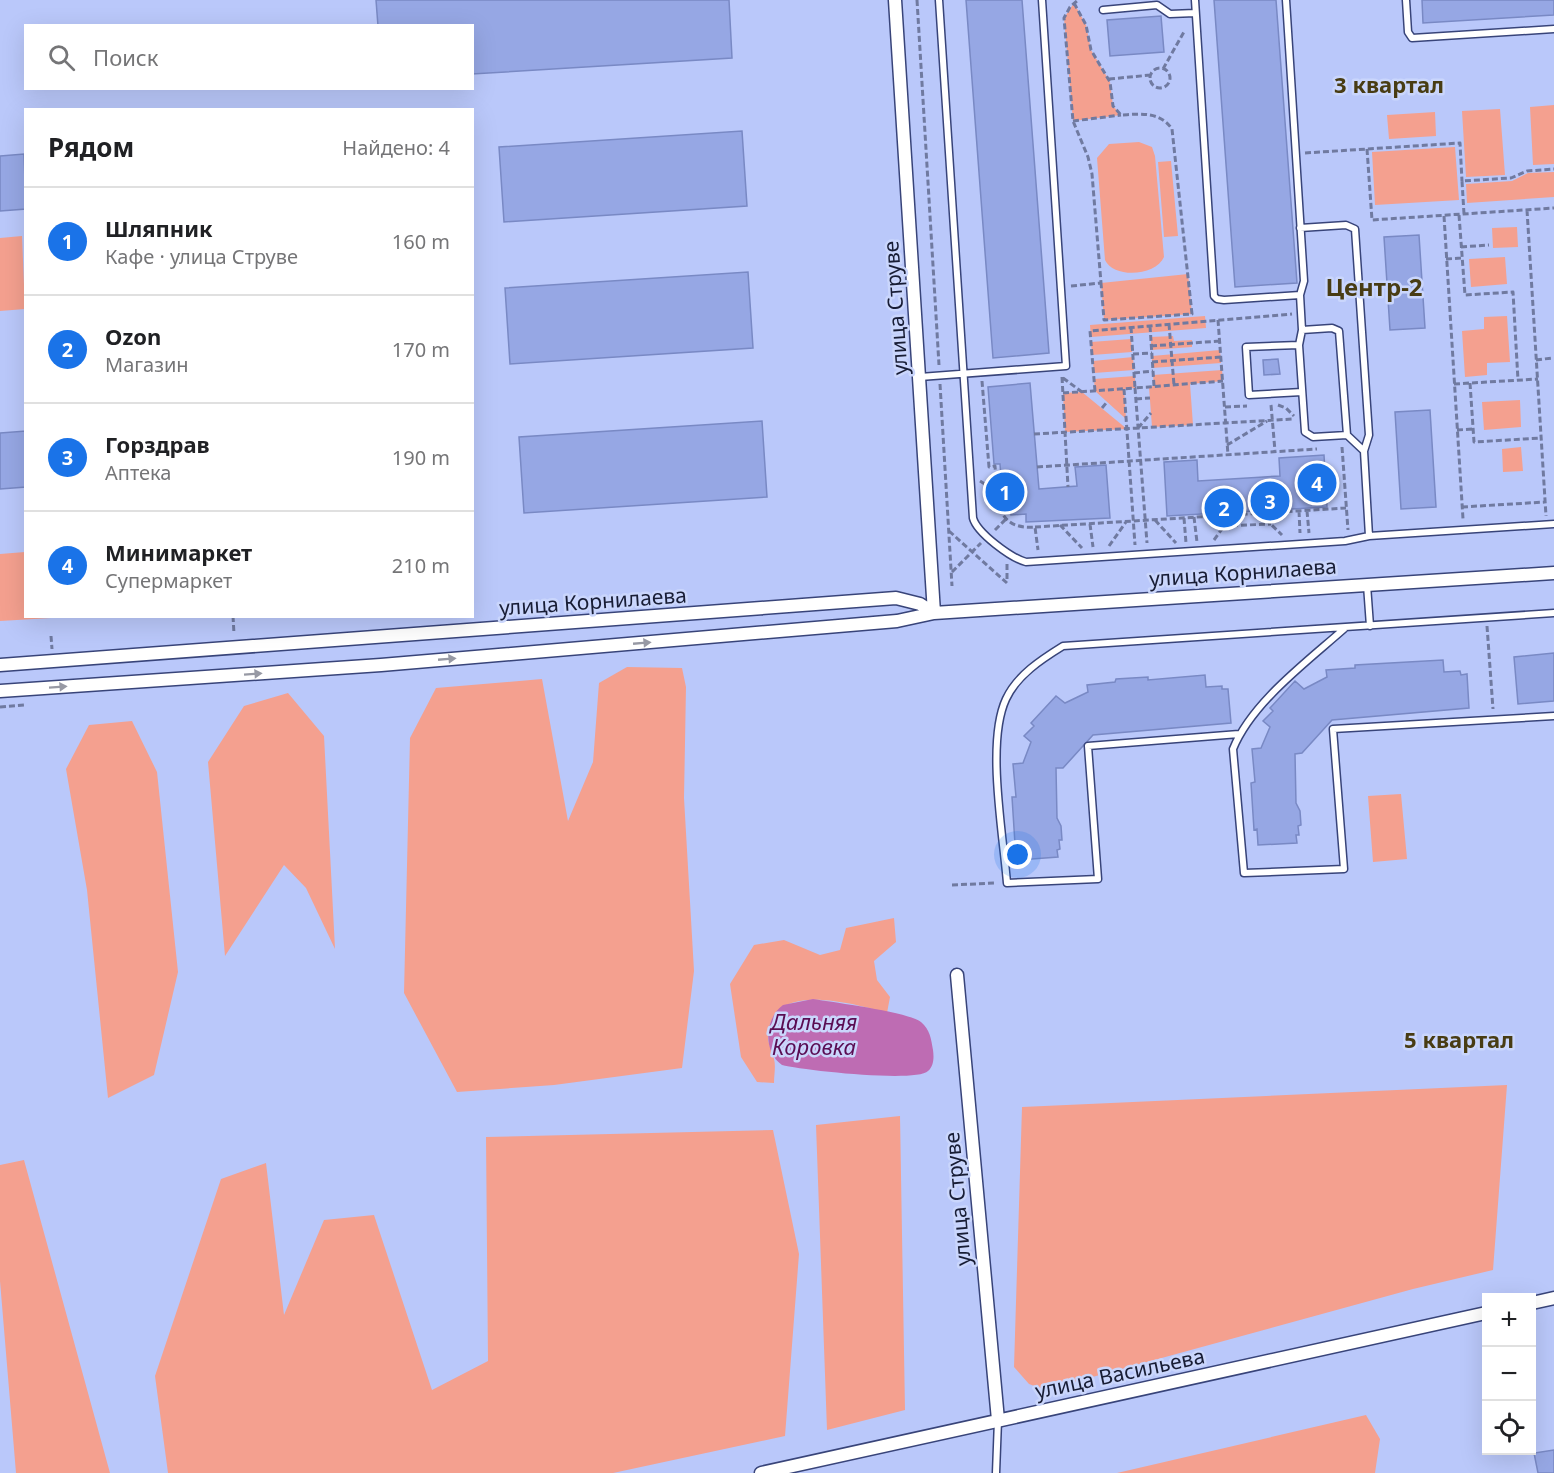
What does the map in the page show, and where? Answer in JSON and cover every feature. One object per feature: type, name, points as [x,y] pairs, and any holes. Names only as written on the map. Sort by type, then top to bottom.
[{"type":"street","name":"улица Струве","points":[[896,0],[934,613]]},
{"type":"street","name":"улица Корнилаева","points":[[0,691],[381,665],[897,621],[934,613],[1554,573]]},
{"type":"street","name":"улица Корнилаева","points":[[0,665],[896,598],[920,604],[934,613]]},
{"type":"street","name":"улица Струве","points":[[957,975],[998,1420]]},
{"type":"street","points":[[1536,1302],[1554,1298]]},
{"type":"street","name":"улица Васильева","points":[[761,1473],[1482,1314]]},
{"type":"lane","points":[[939,0],[974,524],[1006,553],[1016,560],[1039,561],[1310,544],[1369,536],[1550,524]]},
{"type":"lane","points":[[920,377],[1066,366],[1042,0]]},
{"type":"lane","points":[[1195,0],[1214,296],[1224,300],[1300,295]]},
{"type":"lane","points":[[1286,0],[1304,281],[1300,295],[1302,330],[1299,345],[1305,432],[1308,436],[1347,435]]},
{"type":"lane","points":[[1406,0],[1409,36],[1412,38],[1554,29]]},
{"type":"lane","points":[[1103,10],[1157,5],[1170,14],[1196,13]]},
{"type":"lane","points":[[1300,228],[1346,225],[1355,229],[1369,435],[1361,448],[1369,536]]},
{"type":"lane","points":[[1302,330],[1332,328],[1339,332],[1347,435],[1361,448]]},
{"type":"lane","points":[[1299,345],[1246,348],[1249,395],[1302,392]]},
{"type":"lane","points":[[1366,585],[1370,626]]},
{"type":"lane","points":[[1239,734],[1088,746],[1098,879],[1007,883],[996,743],[999,719],[1007,697],[1023,676],[1041,660],[1063,646],[1554,613]]},
{"type":"lane","points":[[1346,627],[1284,683],[1248,720],[1239,734],[1233,749],[1244,873],[1344,869],[1333,729],[1554,716]]},
{"type":"lane","points":[[996,1473],[998,1420]]},
{"type":"path","points":[[917,0],[952,586]]},
{"type":"path","points":[[1073,122],[1143,113],[1157,116],[1168,124],[1174,135],[1192,314],[1104,320],[1091,165],[1073,122],[1064,18],[1078,0]]},
{"type":"path","points":[[1074,3],[1086,25],[1091,50],[1109,79],[1112,102],[1121,115]]},
{"type":"path","points":[[1163,69],[1196,13]]},
{"type":"path","points":[[1109,79],[1151,75],[1156,69],[1163,69],[1170,76],[1168,83],[1163,87],[1153,84],[1151,75]]},
{"type":"path","points":[[1296,154],[1460,143],[1464,214]]},
{"type":"path","points":[[1367,149],[1372,220],[1554,208]]},
{"type":"path","points":[[1462,181],[1511,178],[1527,171],[1554,169]]},
{"type":"path","points":[[1527,210],[1545,502],[1550,524]]},
{"type":"path","points":[[1459,215],[1465,295],[1512,292],[1518,380]]},
{"type":"path","points":[[1444,216],[1464,530]]},
{"type":"path","points":[[1461,247],[1489,245]]},
{"type":"path","points":[[1446,259],[1462,258]]},
{"type":"path","points":[[1060,287],[1101,283]]},
{"type":"path","points":[[1095,391],[1090,331],[1301,314]]},
{"type":"path","points":[[1218,320],[1228,455]]},
{"type":"path","points":[[1169,324],[1174,385]]},
{"type":"path","points":[[1150,326],[1154,386]]},
{"type":"path","points":[[1131,327],[1148,554]]},
{"type":"path","points":[[1151,346],[1220,341]]},
{"type":"path","points":[[1133,354],[1152,353]]},
{"type":"path","points":[[1152,362],[1221,357]]},
{"type":"path","points":[[1536,360],[1552,358]]},
{"type":"path","points":[[1061,366],[1068,487]]},
{"type":"path","points":[[1134,373],[1153,371]]},
{"type":"path","points":[[982,373],[989,467],[995,466],[999,508],[1004,516],[1015,525],[1035,527],[1346,508]]},
{"type":"path","points":[[1062,376],[1082,392]]},
{"type":"path","points":[[1454,384],[1538,379]]},
{"type":"path","points":[[1063,393],[1223,381]]},
{"type":"path","points":[[1470,383],[1474,442],[1541,438]]},
{"type":"path","points":[[1124,388],[1136,555]]},
{"type":"path","points":[[1136,399],[1150,398]]},
{"type":"path","points":[[1102,408],[1107,402]]},
{"type":"path","points":[[1035,434],[1296,419],[1286,408],[1271,405],[1259,406]]},
{"type":"path","points":[[1271,405],[1270,421],[1275,452]]},
{"type":"path","points":[[1225,407],[1248,406]]},
{"type":"path","points":[[1138,428],[1151,413]]},
{"type":"path","points":[[1227,445],[1270,421]]},
{"type":"path","points":[[1457,430],[1473,429]]},
{"type":"path","points":[[1298,440],[1298,450]]},
{"type":"path","points":[[1342,447],[1349,540]]},
{"type":"path","points":[[1331,448],[1361,448]]},
{"type":"path","points":[[1037,467],[1320,449]]},
{"type":"path","points":[[970,474],[997,492]]},
{"type":"path","points":[[1462,507],[1545,502]]},
{"type":"path","points":[[1307,510],[1310,544]]},
{"type":"path","points":[[1299,511],[1300,544]]},
{"type":"path","points":[[1259,513],[1293,545]]},
{"type":"path","points":[[1206,550],[1232,515]]},
{"type":"path","points":[[1194,517],[1197,551]]},
{"type":"path","points":[[1184,518],[1186,551]]},
{"type":"path","points":[[1155,520],[1186,551]]},
{"type":"path","points":[[1096,557],[1126,521]]},
{"type":"path","points":[[1090,524],[1096,557]]},
{"type":"path","points":[[1223,526],[1271,524]]},
{"type":"path","points":[[1060,525],[1096,557]]},
{"type":"path","points":[[1035,527],[1039,561]]},
{"type":"path","points":[[949,531],[1007,583],[1006,553]]},
{"type":"path","points":[[233,618],[234,639]]},
{"type":"path","points":[[1486,618],[1494,720]]},
{"type":"path","points":[[51,636],[53,652]]},
{"type":"path","points":[[0,707],[25,705]]},
{"type":"path","points":[[952,885],[1007,883]]},
{"type":"shaded area","points":[[1074,3],[1086,25],[1091,50],[1110,82],[1113,106],[1121,115],[1073,121],[1064,18]]},
{"type":"shaded area","points":[[1554,105],[1554,164],[1533,165],[1530,107]]},
{"type":"shaded area","points":[[1500,109],[1505,175],[1466,177],[1462,111]]},
{"type":"shaded area","points":[[1435,112],[1436,136],[1389,139],[1387,115]]},
{"type":"shaded area","points":[[1139,142],[1152,147],[1155,156],[1164,257],[1153,268],[1135,273],[1117,270],[1105,260],[1097,158],[1109,144]]},
{"type":"shaded area","points":[[1455,147],[1459,200],[1375,205],[1372,152]]},
{"type":"shaded area","points":[[1171,161],[1178,236],[1164,237],[1158,162]]},
{"type":"shaded area","points":[[1554,172],[1554,197],[1467,203],[1466,184],[1512,181],[1528,173]]},
{"type":"shaded area","points":[[1517,227],[1518,247],[1493,248],[1492,228]]},
{"type":"shaded area","points":[[22,236],[24,309],[0,311],[0,238]]},
{"type":"shaded area","points":[[1505,257],[1507,284],[1471,287],[1469,259]]},
{"type":"shaded area","points":[[1188,274],[1192,314],[1104,320],[1101,283]]},
{"type":"shaded area","points":[[1205,316],[1206,328],[1091,337],[1090,325]]},
{"type":"shaded area","points":[[1507,316],[1510,362],[1487,363],[1487,375],[1465,377],[1462,331],[1484,329],[1484,317]]},
{"type":"shaded area","points":[[1173,336],[1174,341],[1192,340],[1192,347],[1151,350],[1151,337]]},
{"type":"shaded area","points":[[1131,339],[1132,352],[1092,355],[1091,342]]},
{"type":"shaded area","points":[[1220,350],[1221,363],[1152,368],[1152,356]]},
{"type":"shaded area","points":[[1133,357],[1134,370],[1094,373],[1093,361]]},
{"type":"shaded area","points":[[1222,370],[1223,381],[1190,384],[1193,425],[1152,427],[1149,387],[1154,386],[1153,375]]},
{"type":"shaded area","points":[[1135,376],[1135,388],[1124,389],[1126,419],[1095,391],[1094,379]]},
{"type":"shaded area","points":[[1082,392],[1127,429],[1065,432],[1063,393]]},
{"type":"shaded area","points":[[1520,400],[1521,427],[1484,430],[1482,402]]},
{"type":"shaded area","points":[[1521,447],[1523,471],[1503,472],[1502,449]]},
{"type":"shaded area","points":[[24,552],[24,618],[51,618],[0,621],[0,554]]},
{"type":"shaded area","points":[[627,667],[682,668],[686,687],[684,798],[694,971],[682,1068],[554,1085],[457,1092],[404,993],[410,738],[436,688],[542,679],[568,821],[593,762],[599,683]]},
{"type":"shaded area","points":[[288,693],[324,736],[335,949],[306,888],[284,865],[225,956],[208,762],[244,706]]},
{"type":"shaded area","points":[[132,721],[157,772],[178,972],[154,1075],[108,1098],[87,890],[66,769],[89,725]]},
{"type":"shaded area","points":[[1401,794],[1407,859],[1373,862],[1368,796]]},
{"type":"shaded area","points":[[894,918],[896,942],[874,961],[877,980],[890,997],[887,1013],[835,1001],[816,1000],[797,1002],[782,1008],[772,1019],[768,1037],[775,1062],[774,1083],[757,1082],[741,1057],[730,984],[754,945],[784,940],[820,955],[840,950],[846,928]]},
{"type":"shaded area","points":[[1507,1085],[1493,1270],[1413,1289],[1045,1390],[1029,1384],[1014,1367],[1022,1107]]},
{"type":"shaded area","points":[[900,1116],[905,1410],[827,1430],[816,1125]]},
{"type":"shaded area","points":[[773,1130],[799,1254],[785,1436],[613,1473],[168,1473],[155,1376],[221,1179],[266,1163],[284,1315],[324,1220],[374,1215],[432,1390],[488,1361],[486,1137]]},
{"type":"shaded area","points":[[24,1160],[110,1473],[16,1473],[0,1281],[0,1165]]},
{"type":"shaded area","points":[[1366,1415],[1380,1439],[1375,1473],[1117,1473]]},
{"type":"water","name":"Дальняя Коровка","points":[[813,999],[886,1011],[921,1022],[931,1038],[933,1061],[931,1067],[928,1071],[919,1074],[882,1076],[782,1065],[771,1052],[769,1044],[768,1035],[772,1018],[783,1005]]},
{"type":"building","points":[[376,0],[729,0],[732,58],[474,74],[474,24],[378,24]]},
{"type":"building","points":[[966,0],[1022,0],[1049,353],[993,358]]},
{"type":"building","points":[[1214,0],[1276,0],[1297,283],[1235,287]]},
{"type":"building","points":[[1422,0],[1554,0],[1554,15],[1423,23]]},
{"type":"building","points":[[1161,16],[1164,52],[1110,56],[1107,20]]},
{"type":"building","points":[[742,131],[747,206],[504,222],[499,147]]},
{"type":"building","points":[[24,154],[24,209],[0,211],[0,156]]},
{"type":"building","points":[[1419,235],[1425,328],[1390,330],[1384,237]]},
{"type":"building","points":[[748,272],[753,348],[510,364],[505,288]]},
{"type":"building","points":[[1278,359],[1280,374],[1264,375],[1263,360]]},
{"type":"building","points":[[1030,383],[1039,489],[1077,486],[1075,467],[1106,465],[1110,518],[1026,522],[1026,514],[1011,515],[1010,501],[1003,502],[1000,464],[994,464],[988,387]]},
{"type":"building","points":[[1430,410],[1436,507],[1401,509],[1395,412]]},
{"type":"building","points":[[762,421],[767,497],[524,513],[519,437]]},
{"type":"building","points":[[24,431],[24,487],[0,489],[0,433]]},
{"type":"building","points":[[1324,455],[1327,507],[1167,516],[1164,462],[1197,460],[1198,481],[1280,476],[1279,458]]},
{"type":"building","points":[[1554,653],[1554,701],[1518,704],[1514,657]]},
{"type":"building","points":[[1443,660],[1444,672],[1460,671],[1461,675],[1467,674],[1469,708],[1332,720],[1302,753],[1295,754],[1296,803],[1300,811],[1301,825],[1298,826],[1299,835],[1296,835],[1297,843],[1258,845],[1257,829],[1254,830],[1251,783],[1255,782],[1252,749],[1261,748],[1270,727],[1263,721],[1273,711],[1270,708],[1295,681],[1304,689],[1327,677],[1326,670],[1355,668],[1355,665]]},
{"type":"building","points":[[1205,675],[1206,687],[1222,686],[1222,689],[1228,689],[1231,723],[1093,735],[1063,768],[1056,768],[1057,818],[1061,826],[1062,840],[1059,840],[1058,857],[1019,860],[1018,844],[1015,844],[1012,797],[1016,797],[1013,764],[1023,763],[1031,742],[1024,736],[1034,726],[1031,723],[1056,696],[1065,703],[1088,692],[1087,685],[1115,682],[1116,679],[1148,677],[1148,680]]},
{"type":"building","points":[[1554,1450],[1554,1473],[1538,1473],[1534,1455],[1536,1453]]},
{"type":"place","name":"Минимаркет","points":[[1317,483]]},
{"type":"place","name":"Шляпник","points":[[1005,492]]},
{"type":"place","name":"Горздрав","points":[[1270,501]]},
{"type":"place","name":"Ozon","points":[[1224,508]]},
{"type":"district","name":"3 квартал","points":[[1389,85]]},
{"type":"district","name":"Центр-2","points":[[1374,288]]},
{"type":"district","name":"5 квартал","points":[[1459,1040]]}]
